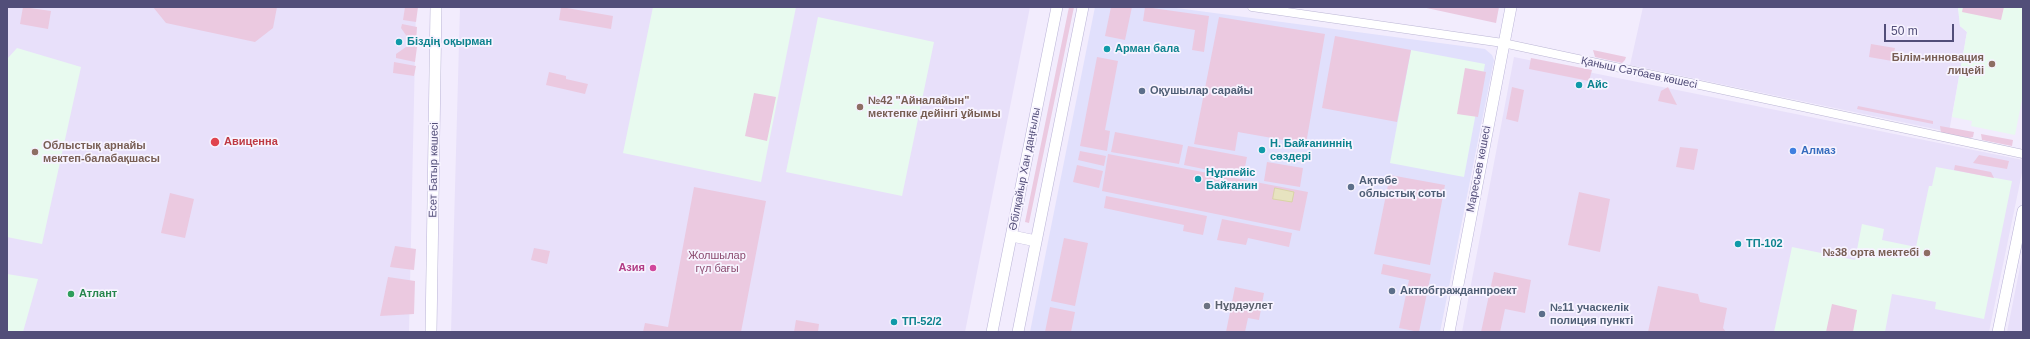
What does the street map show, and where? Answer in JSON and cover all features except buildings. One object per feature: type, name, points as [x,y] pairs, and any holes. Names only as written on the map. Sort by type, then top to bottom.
[{"type":"street","name":"Есет Батыр көшесі","points":[[431,332],[436,7]]},
{"type":"street","name":"Әбілқайыр Хан даңғылы","points":[[992,332],[1058,7]]},
{"type":"street","points":[[1018,332],[1083,7]]},
{"type":"street","name":"Қаныш Сәтбаев көшесі","points":[[1252,7],[1504,43],[2023,154]]},
{"type":"street","name":"Маресьев көшесі","points":[[1449,332],[1511,7]]},
{"type":"street","points":[[1998,332],[2023,211]]},
{"type":"street","points":[[1012,236],[1036,241]]},
{"type":"shaded area","points":[[7,7],[416,7],[409,332],[7,332]]},
{"type":"shaded area","points":[[460,7],[1030,7],[965,332],[451,332]]},
{"type":"shaded area","points":[[653,7],[796,7],[761,182],[623,153]]},
{"type":"shaded area","points":[[1095,7],[1169,7],[1485,49],[1492,55],[1494,60],[1440,332],[1030,332]]},
{"type":"shaded area","points":[[1643,7],[1958,7],[1960,26],[1967,32],[1949,132],[1630,65]]},
{"type":"shaded area","name":"Білім-инновация лицейі","points":[[1958,7],[2023,7],[2023,95],[2015,135],[1971,126],[1972,121],[1952,117],[1967,32],[1960,26]]},
{"type":"shaded area","name":"№42 \"Айналайын\" мектепке дейінгі ұйымы","points":[[818,17],[934,42],[902,196],[786,172]]},
{"type":"shaded area","name":"Облыстық арнайы мектеп-балабақшасы","points":[[17,48],[81,67],[42,244],[7,237],[7,59]]},
{"type":"shaded area","points":[[1411,50],[1485,64],[1464,177],[1390,163]]},
{"type":"shaded area","points":[[1514,57],[2023,160],[2023,168],[1989,332],[1462,332]]},
{"type":"shaded area","name":"№38 орта мектебі","points":[[1936,167],[2012,181],[1984,319],[1935,309],[1936,302],[1892,294],[1885,332],[1774,332],[1792,247],[1855,260],[1862,224],[1884,229],[1882,240],[1916,247],[1929,186],[1932,186]]},
{"type":"shaded area","points":[[1275,188],[1294,192],[1292,202],[1273,199]]},
{"type":"shaded area","points":[[2023,252],[2023,332],[2007,332]]},
{"type":"shaded area","points":[[7,274],[38,279],[23,332],[7,332]]},
{"type":"green space","points":[[23,7],[51,11],[48,29],[20,24]]},
{"type":"green space","points":[[153,7],[277,7],[273,28],[255,42],[166,23]]},
{"type":"green space","points":[[405,7],[418,7],[416,22],[403,20]]},
{"type":"green space","points":[[561,7],[613,16],[611,29],[559,20]]},
{"type":"green space","points":[[1069,7],[1074,7],[1029,223],[1025,222]]},
{"type":"green space","points":[[1111,7],[1132,7],[1125,40],[1105,36]]},
{"type":"green space","points":[[1145,7],[1209,16],[1204,52],[1192,50],[1195,30],[1143,21]]},
{"type":"green space","points":[[1422,7],[1499,7],[1496,23]]},
{"type":"green space","points":[[1963,7],[2004,7],[2001,20],[1962,12]]},
{"type":"green space","points":[[1219,17],[1325,34],[1306,144],[1238,132],[1235,151],[1194,144]]},
{"type":"green space","points":[[402,24],[417,27],[416,42],[408,38],[401,28]]},
{"type":"green space","points":[[1335,36],[1411,50],[1397,122],[1322,108]]},
{"type":"green space","points":[[1871,44],[1895,48],[1892,61],[1869,57]]},
{"type":"green space","points":[[406,47],[417,47],[415,62],[396,58],[396,54]]},
{"type":"green space","points":[[1593,50],[1626,57],[1622,63],[1595,57]]},
{"type":"green space","points":[[1097,57],[1118,61],[1105,130],[1110,131],[1107,151],[1080,146]]},
{"type":"green space","points":[[1531,58],[1592,70],[1589,81],[1529,69]]},
{"type":"green space","points":[[394,62],[416,66],[414,76],[393,73]]},
{"type":"green space","points":[[1465,68],[1486,72],[1478,117],[1457,114]]},
{"type":"green space","points":[[549,72],[566,76],[566,79],[588,84],[585,94],[546,85]]},
{"type":"green space","points":[[1512,87],[1524,90],[1518,122],[1506,119]]},
{"type":"green space","points":[[1668,87],[1677,105],[1658,101],[1661,91]]},
{"type":"green space","points":[[754,93],[776,97],[767,141],[745,136]]},
{"type":"green space","points":[[1858,106],[1933,121],[1933,124],[1857,109]]},
{"type":"green space","points":[[1940,126],[1974,132],[1973,137],[1970,138],[1941,133]]},
{"type":"green space","points":[[1115,132],[1183,145],[1179,164],[1111,152]]},
{"type":"green space","points":[[1981,134],[2013,140],[2012,146],[1982,140]]},
{"type":"green space","points":[[1188,146],[1247,157],[1243,177],[1184,165]]},
{"type":"green space","points":[[1680,147],[1698,149],[1694,170],[1676,167]]},
{"type":"green space","points":[[1080,151],[1106,156],[1104,166],[1078,160]]},
{"type":"green space","points":[[1108,154],[1308,192],[1300,231],[1102,191]]},
{"type":"green space","points":[[1979,155],[2009,161],[2007,169],[1973,163]]},
{"type":"green space","points":[[1267,162],[1303,168],[1300,187],[1264,181]]},
{"type":"green space","points":[[1077,165],[1103,171],[1099,188],[1073,182]]},
{"type":"green space","points":[[1955,165],[1991,172],[1994,178],[1954,170]]},
{"type":"green space","points":[[1390,175],[1445,185],[1430,265],[1374,254]]},
{"type":"green space","name":"Жолшылар гүл бағы","points":[[694,187],[766,201],[741,332],[643,332],[645,323],[668,327]]},
{"type":"green space","points":[[1579,192],[1610,199],[1600,252],[1568,245]]},
{"type":"green space","points":[[170,193],[194,199],[185,238],[161,233]]},
{"type":"green space","points":[[1106,196],[1207,216],[1203,235],[1183,231],[1184,225],[1104,208]]},
{"type":"green space","points":[[1222,219],[1292,233],[1289,247],[1248,238],[1246,245],[1217,240]]},
{"type":"green space","points":[[1064,238],[1088,243],[1075,306],[1051,301]]},
{"type":"green space","points":[[395,246],[416,249],[414,270],[390,267]]},
{"type":"green space","points":[[534,248],[550,251],[547,264],[531,260]]},
{"type":"green space","points":[[1383,264],[1431,274],[1419,332],[1399,328],[1409,280],[1381,274]]},
{"type":"green space","points":[[1494,272],[1531,280],[1525,313],[1505,309],[1500,332],[1481,332]]},
{"type":"green space","points":[[388,277],[415,281],[414,314],[380,316]]},
{"type":"green space","points":[[1658,286],[1698,294],[1700,302],[1727,308],[1723,328],[1726,332],[1648,332]]},
{"type":"green space","points":[[1235,287],[1264,293],[1259,320],[1248,318],[1245,332],[1226,332]]},
{"type":"green space","points":[[1832,304],[1857,310],[1853,332],[1826,332]]},
{"type":"green space","points":[[1050,307],[1075,312],[1071,332],[1045,332]]},
{"type":"green space","points":[[796,320],[819,324],[818,332],[794,332]]},
{"type":"place","name":"Біздің оқырман","points":[[399,42]]},
{"type":"place","name":"Арман бала","points":[[1107,49]]},
{"type":"place","name":"Білім-инновация лицейі","points":[[1992,64]]},
{"type":"place","name":"Айс","points":[[1579,85]]},
{"type":"place","name":"Оқушылар сарайы","points":[[1142,91]]},
{"type":"place","name":"№42 \"Айналайын\" мектепке дейінгі ұйымы","points":[[860,107]]},
{"type":"place","name":"Авиценна","points":[[215,142]]},
{"type":"place","name":"Н. Байғаниннің сөздері","points":[[1262,150]]},
{"type":"place","name":"Алмаз","points":[[1793,151]]},
{"type":"place","name":"Облыстық арнайы мектеп-балабақшасы","points":[[35,152]]},
{"type":"place","name":"Нұрпейіс Байғанин","points":[[1198,179]]},
{"type":"place","name":"Ақтөбе облыстық соты","points":[[1351,187]]},
{"type":"place","name":"ТП-102","points":[[1738,244]]},
{"type":"place","name":"№38 орта мектебі","points":[[1927,253]]},
{"type":"place","name":"Азия","points":[[653,268]]},
{"type":"place","name":"Актюбгражданпроект","points":[[1392,291]]},
{"type":"place","name":"Атлант","points":[[71,294]]},
{"type":"place","name":"Нұрдәулет","points":[[1207,306]]},
{"type":"place","name":"№11 учаскелік полиция пункті","points":[[1542,314]]},
{"type":"place","name":"ТП-52/2","points":[[894,322]]}]
